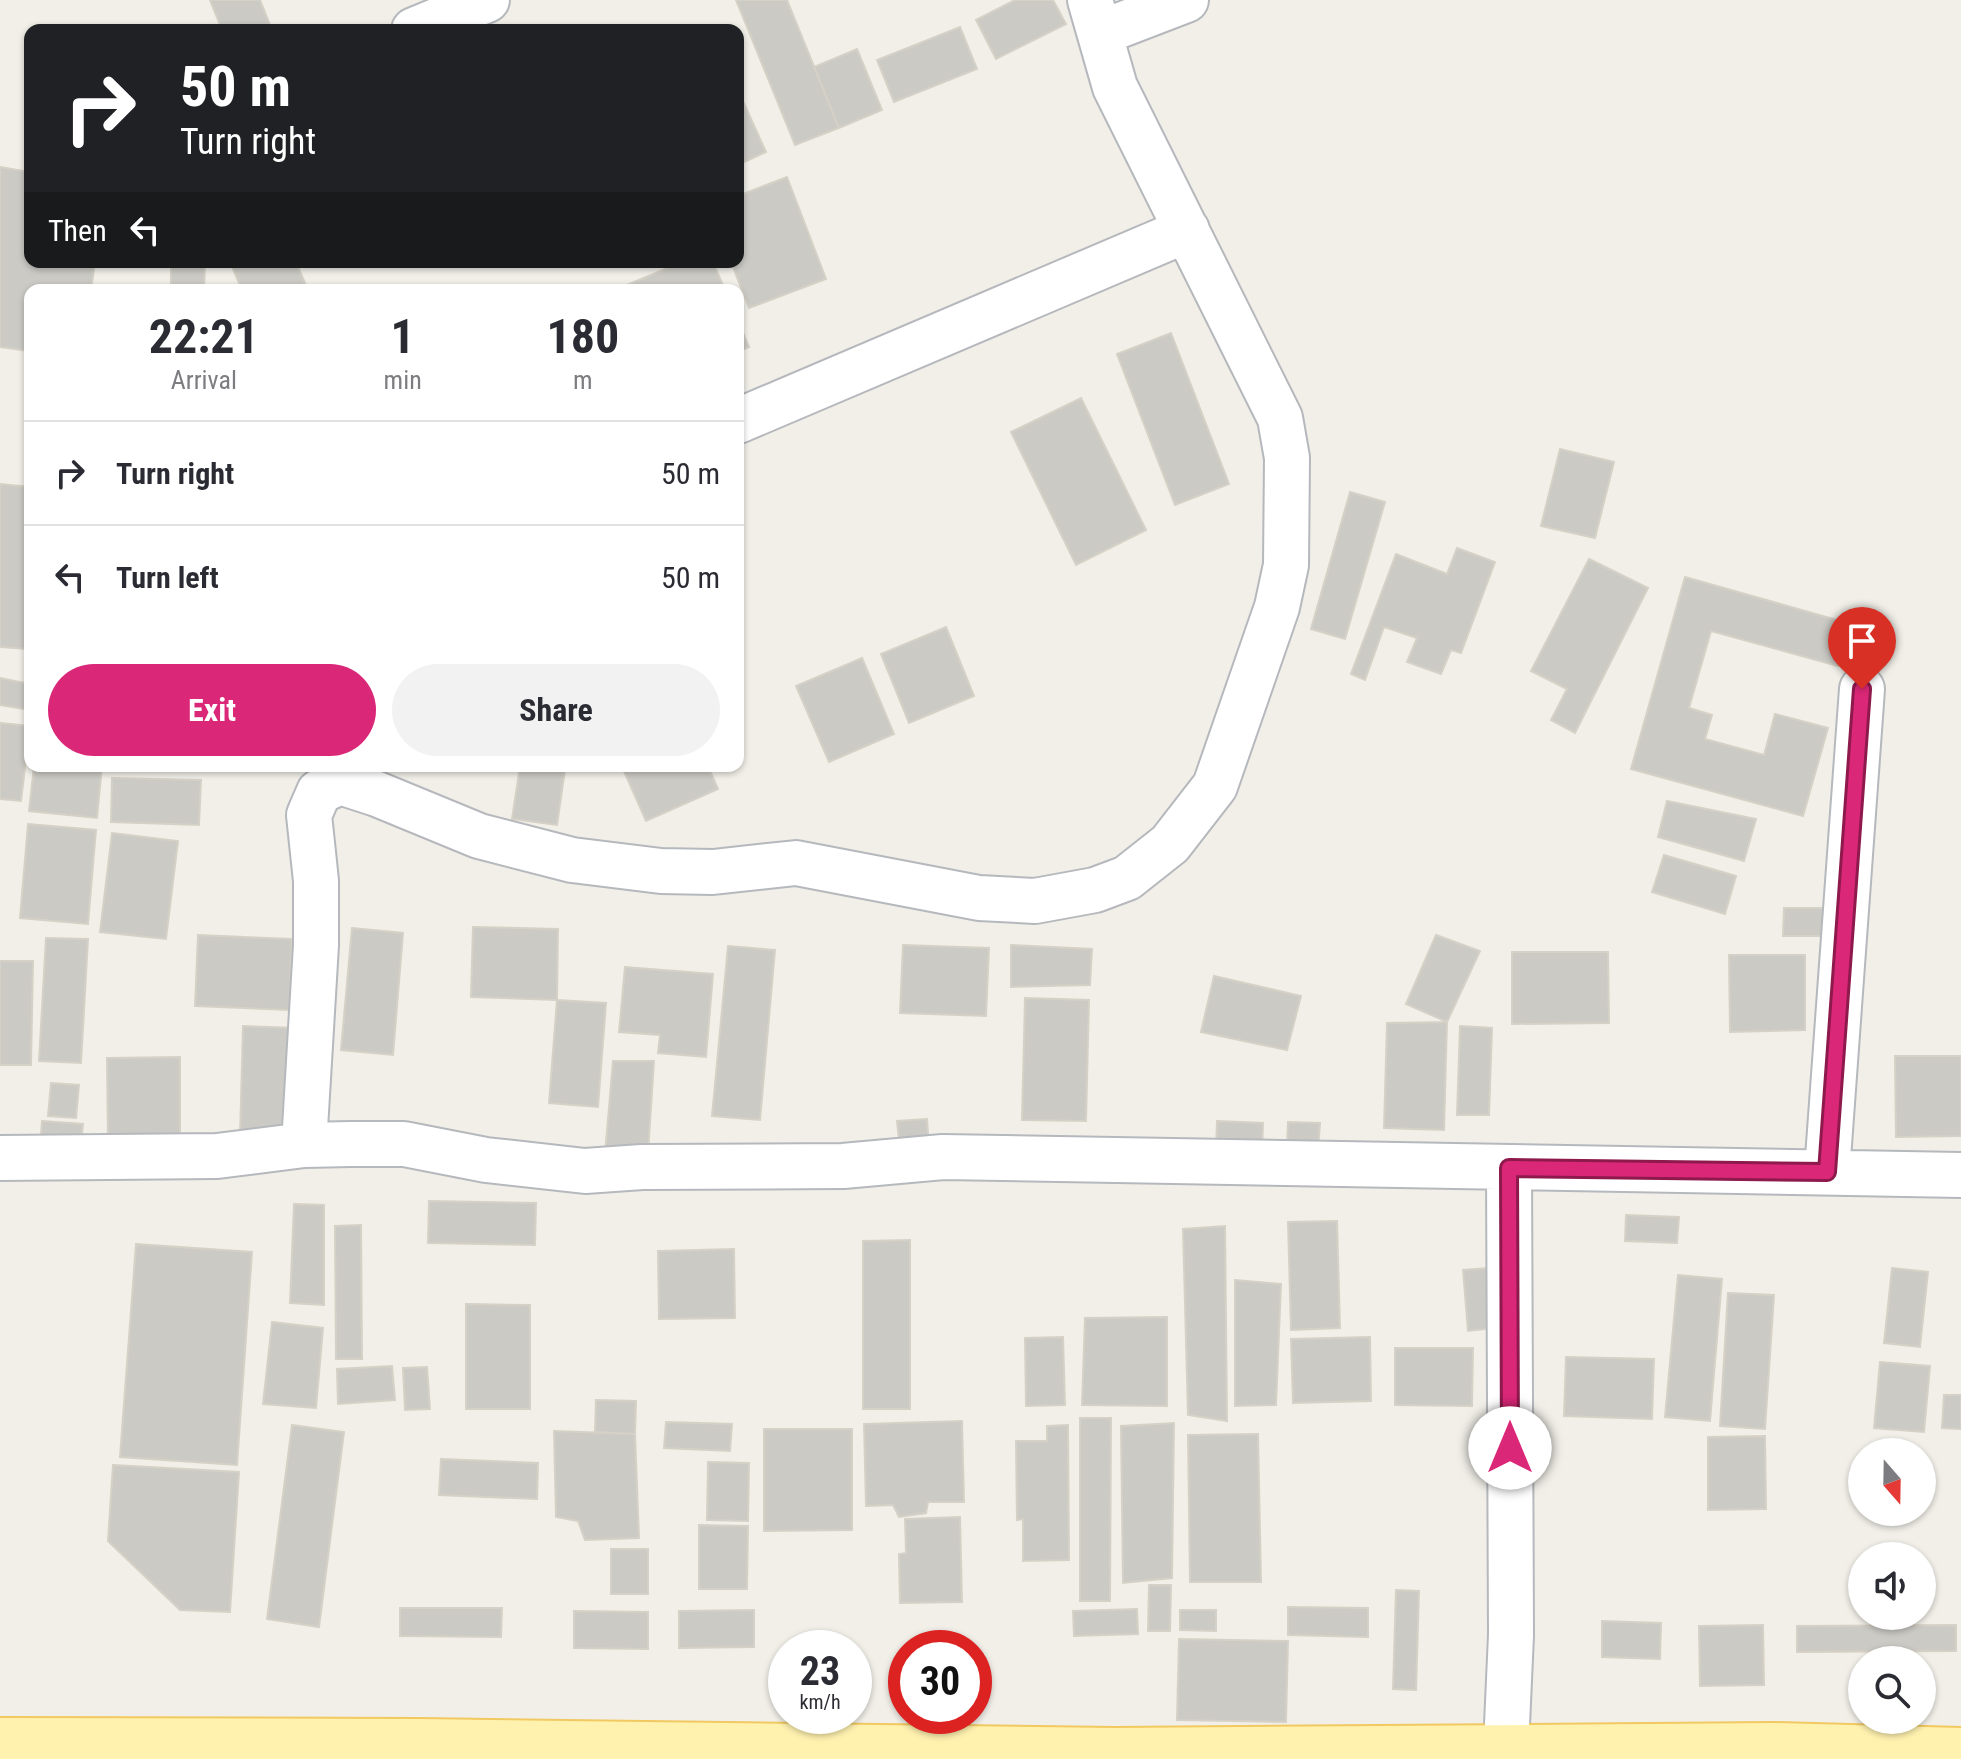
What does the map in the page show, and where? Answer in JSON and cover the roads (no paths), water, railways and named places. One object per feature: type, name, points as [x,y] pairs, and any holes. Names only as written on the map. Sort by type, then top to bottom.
[{"type":"main road","points":[[0,1740],[419,1741],[1114,1750],[1774,1745],[1961,1750]]},
{"type":"street","points":[[429,24],[487,0]]},
{"type":"street","points":[[304,1145],[316,945],[316,881],[309,815],[319,792],[340,782],[479,836],[572,860],[661,871],[713,872],[796,863],[979,898],[1035,901],[1095,890],[1127,878],[1170,844],[1215,786],[1277,607],[1286,565],[1287,458],[1280,418],[1115,87],[1095,17],[1186,0]]},
{"type":"street","points":[[744,418],[1187,230]]},
{"type":"street","points":[[1827,1172],[1862,689]]},
{"type":"street","points":[[0,1158],[217,1156],[304,1145],[404,1144],[486,1160],[585,1171],[657,1167],[843,1166],[943,1157],[1961,1175]]},
{"type":"street","points":[[1506,1747],[1511,1635],[1509,1168]]}]
